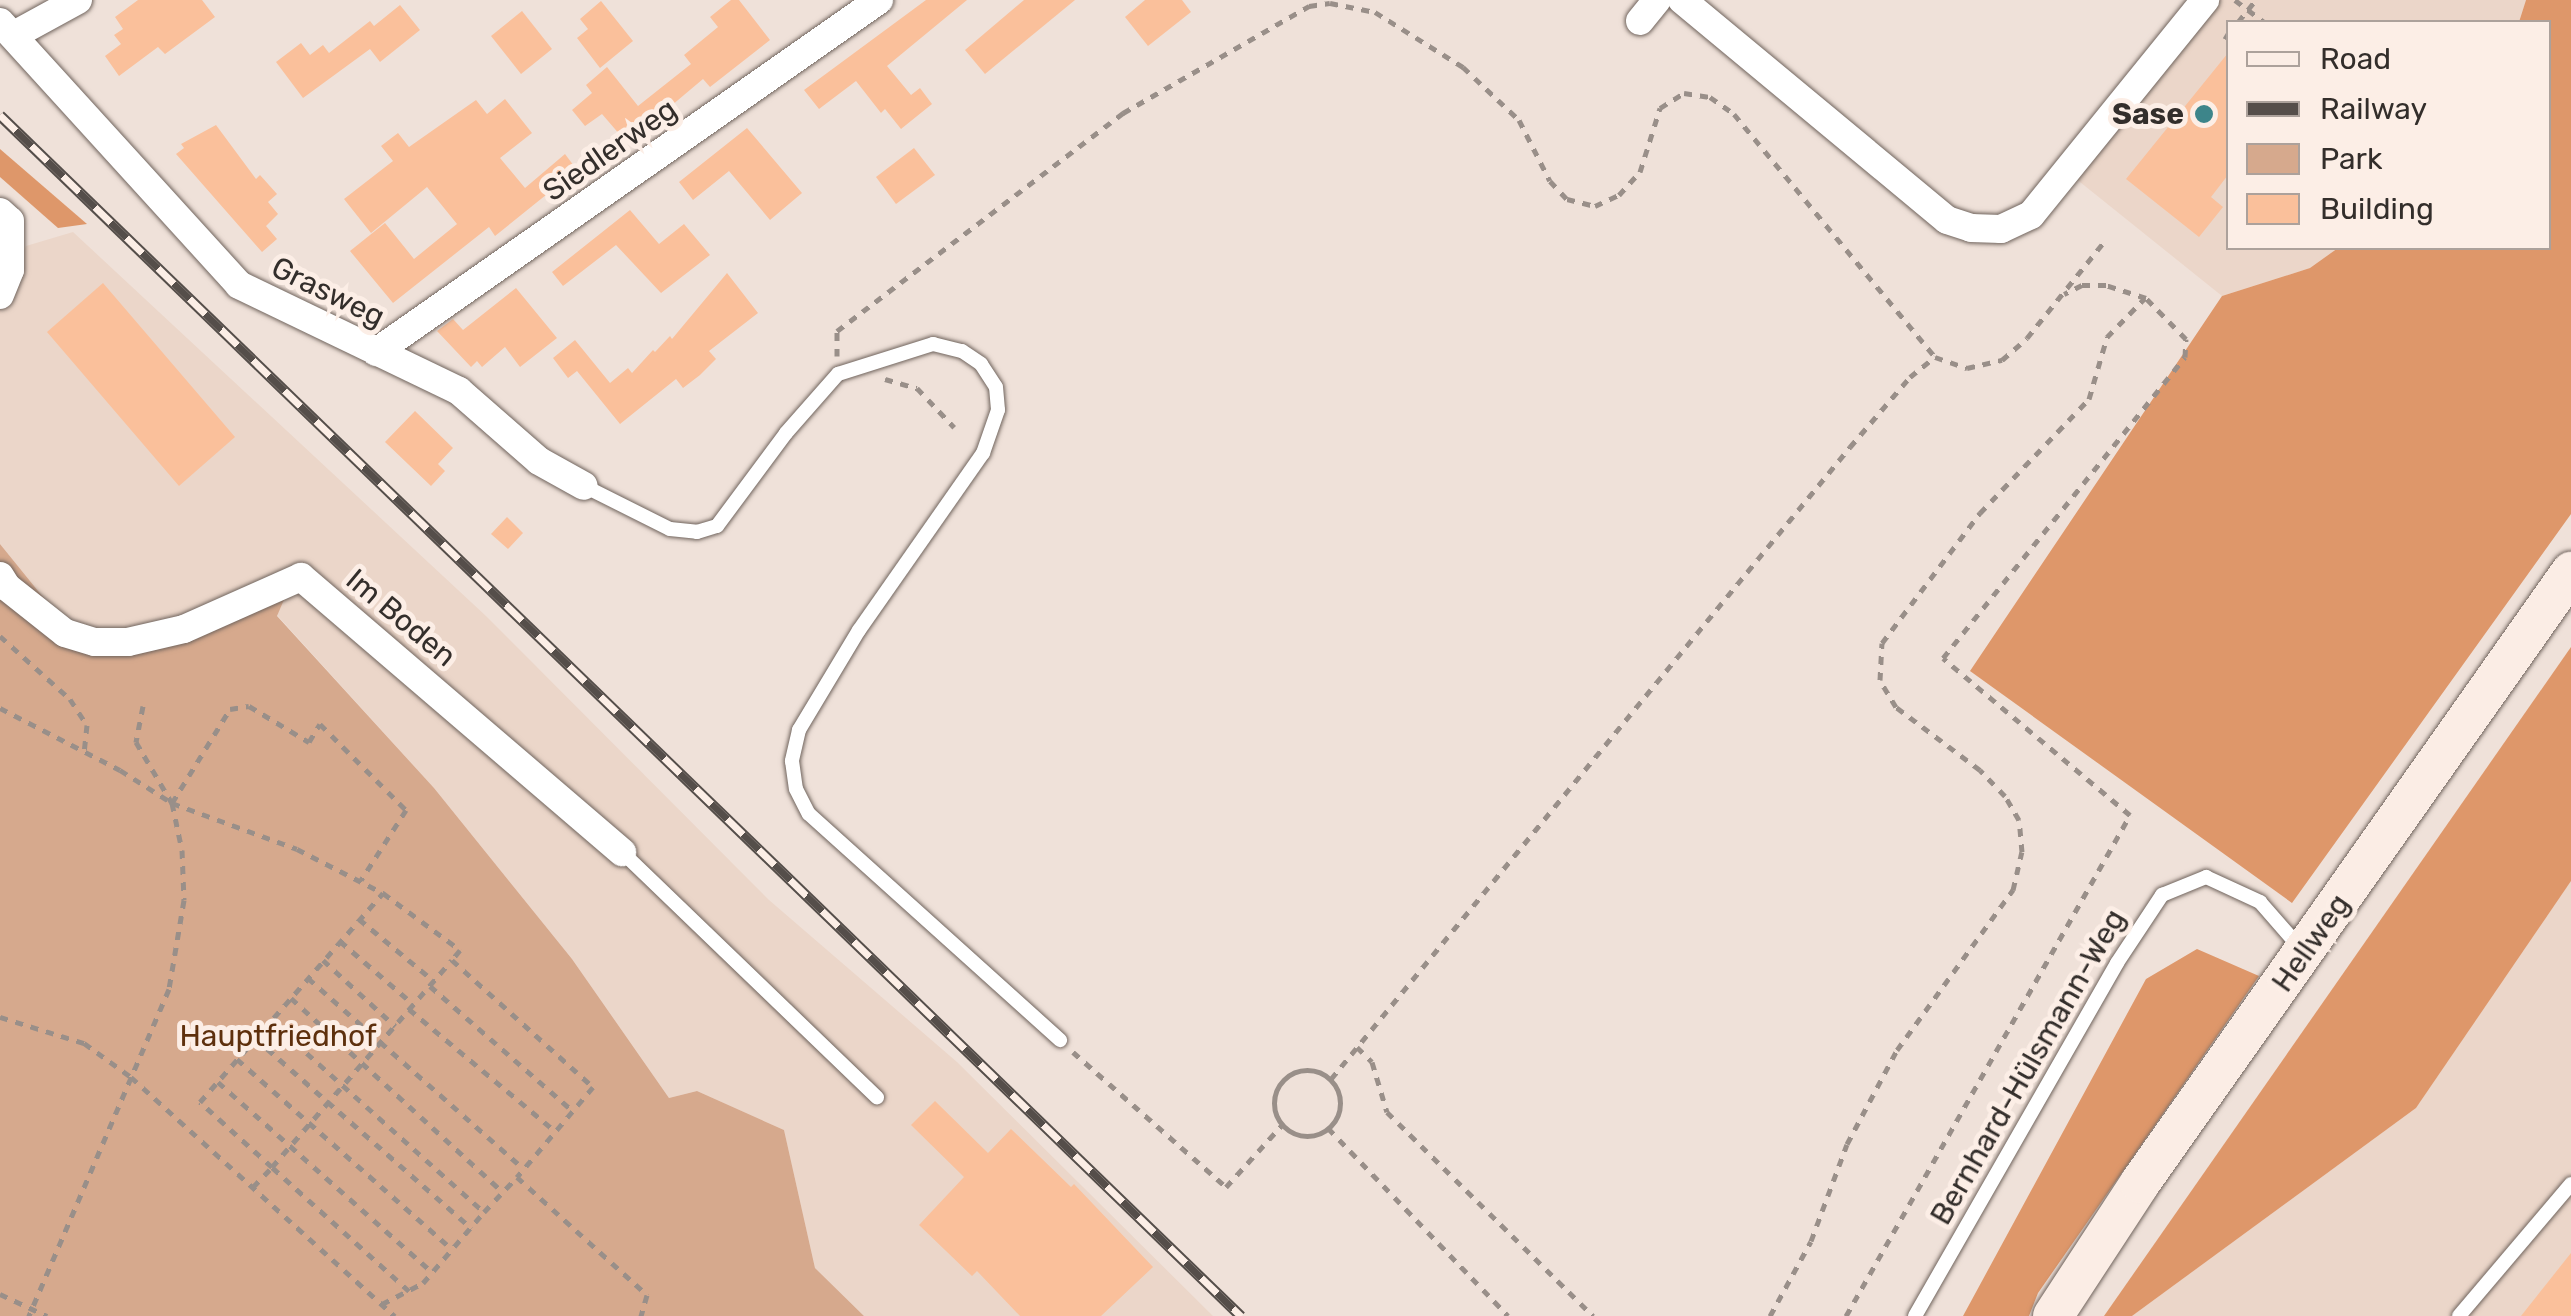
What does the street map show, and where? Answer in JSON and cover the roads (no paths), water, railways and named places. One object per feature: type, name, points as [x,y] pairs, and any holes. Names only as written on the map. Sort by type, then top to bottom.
[{"type":"street","points":[[7,28],[78,0]]},
{"type":"street","name":"Siedlerweg","points":[[376,352],[879,0]]},
{"type":"street","points":[[1682,0],[1947,220],[1971,228],[2002,229],[2032,215],[2205,0]]},
{"type":"street","name":"Grasweg","points":[[7,28],[239,285],[459,391],[539,461],[584,486]]},
{"type":"street","points":[[0,212],[10,221],[10,270],[0,295]]},
{"type":"street","name":"Hellweg","points":[[2054,1316],[2140,1183],[2571,572]]},
{"type":"street","name":"Im Boden","points":[[0,576],[7,588],[65,633],[112,642],[184,629],[301,576],[622,852]]},
{"type":"lane","points":[[584,486],[670,530],[697,532],[717,526],[786,433],[838,374],[933,344],[962,351],[981,364],[996,387],[998,410],[983,453],[858,630],[800,730],[792,762],[796,789],[810,814],[1060,1040]]},
{"type":"lane","points":[[622,852],[877,1096]]},
{"type":"lane","name":"Bernhard-Hülsmann-Weg","points":[[1915,1316],[2117,962],[2162,895],[2206,876],[2260,902],[2305,953]]},
{"type":"lane","points":[[2459,1316],[2571,1184]]},
{"type":"railway","points":[[0,115],[1241,1316]]},
{"type":"place","name":"Sase","points":[[2204,114]]},
{"type":"park label","name":"Hauptfriedhof","points":[[278,1036]]}]
